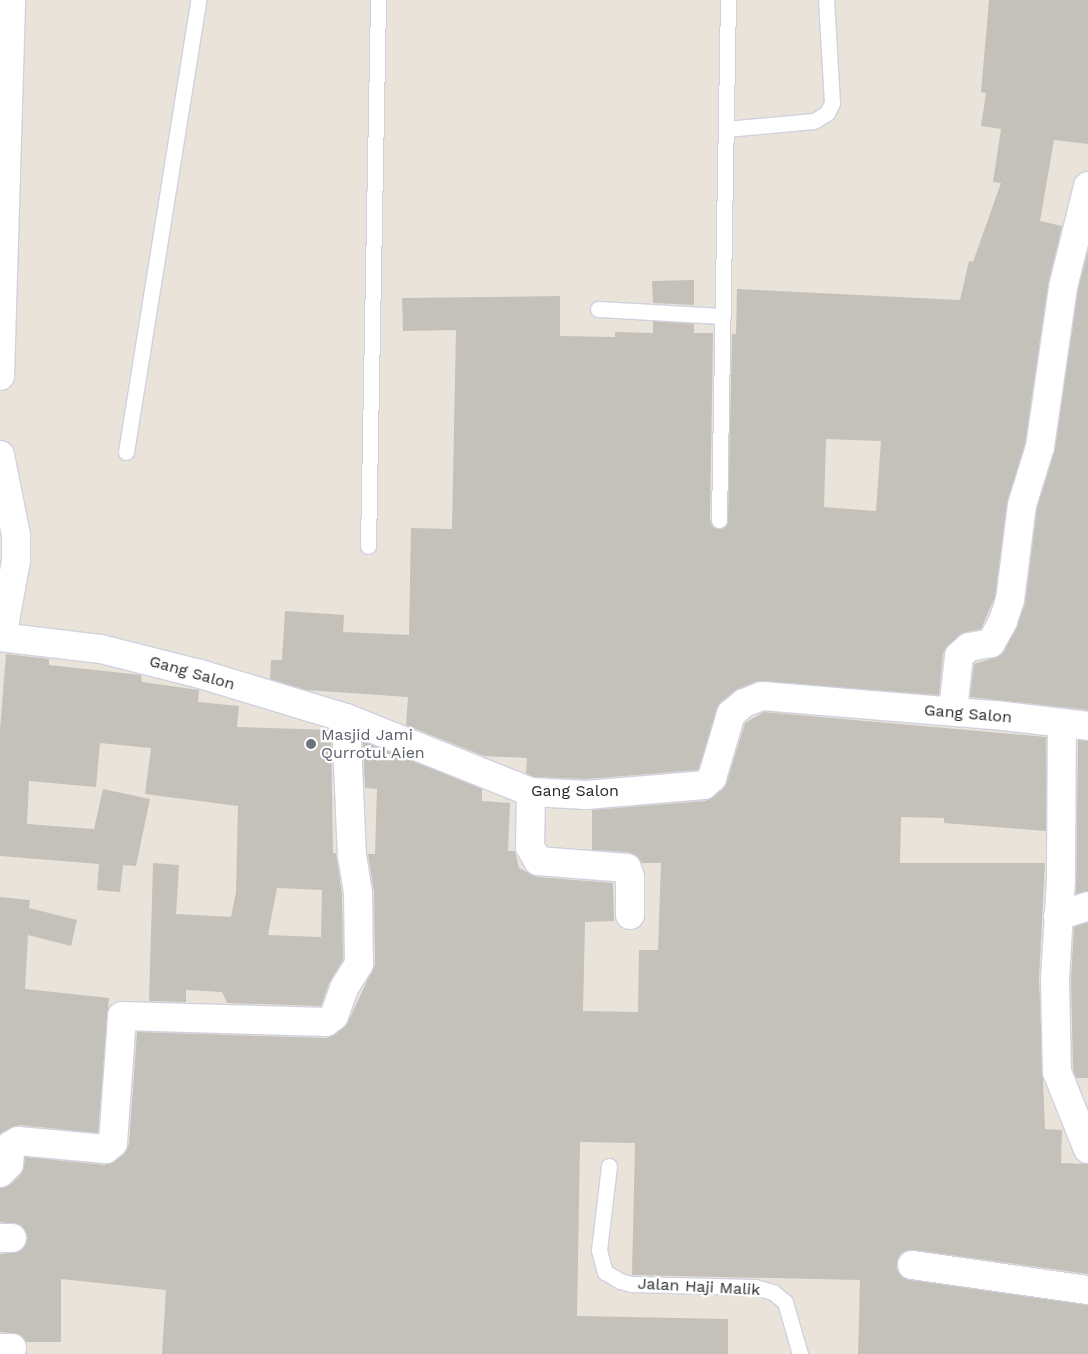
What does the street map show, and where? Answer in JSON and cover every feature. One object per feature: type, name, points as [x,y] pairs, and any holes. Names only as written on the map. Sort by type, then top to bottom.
[{"type":"street","points":[[0,376],[11,0]]},
{"type":"street","points":[[952,711],[959,656],[969,647],[991,644],[1004,621],[1010,600],[1022,505],[1040,447],[1063,287],[1088,186]]},
{"type":"street","points":[[0,455],[16,535],[16,561],[1,637]]},
{"type":"street","name":"Gang Salon","points":[[1,637],[101,648],[200,674],[346,718],[531,792],[586,795],[704,785],[712,778],[731,714],[744,703],[762,696],[952,711],[1075,725]]},
{"type":"street","points":[[0,1173],[10,1164],[11,1145],[18,1141],[106,1148],[113,1143],[122,1016],[326,1022],[334,1016],[344,988],[359,964],[358,893],[352,857],[346,718]]},
{"type":"street","points":[[1075,725],[1058,916],[1055,979],[1058,1079],[1088,1149]]},
{"type":"street","points":[[531,792],[530,848],[538,861],[627,868],[630,876],[630,915]]},
{"type":"street","points":[[1058,916],[1088,906]]},
{"type":"street","points":[[912,1265],[1088,1290]]},
{"type":"lane","points":[[126,452],[198,0]]},
{"type":"lane","points":[[368,546],[378,0]]},
{"type":"lane","points":[[719,520],[728,0]]},
{"type":"lane","points":[[726,129],[814,121],[827,113],[832,103],[826,0]]},
{"type":"lane","points":[[598,309],[723,316]]},
{"type":"lane","name":"Jalan Haji Malik","points":[[609,1166],[599,1250],[605,1272],[620,1282],[631,1284],[755,1287],[773,1292],[785,1302],[800,1354]]},
{"type":"building","points":[[989,0],[1088,0],[1088,144],[1054,140],[1040,221],[1062,226],[1048,285],[1025,444],[1007,503],[995,597],[981,629],[966,632],[948,645],[943,654],[939,695],[757,681],[738,689],[721,702],[698,770],[586,779],[534,777],[526,773],[527,758],[484,756],[406,725],[408,697],[306,690],[270,679],[271,660],[282,660],[285,611],[344,615],[343,632],[409,635],[411,528],[452,529],[456,330],[403,331],[402,298],[560,296],[560,336],[615,337],[615,332],[653,333],[653,321],[694,324],[694,333],[713,333],[710,520],[715,528],[724,528],[728,520],[732,334],[736,334],[737,289],[960,300],[969,261],[973,262],[1001,183],[993,182],[1001,129],[981,126],[986,93],[981,92]],"holes":[[[826,439],[881,441],[876,511],[824,507]]]},
{"type":"building","points":[[1088,251],[1088,710],[970,697],[974,664],[994,658],[1004,651],[1025,605],[1037,508],[1055,449],[1078,290]]},
{"type":"building","points":[[694,280],[694,305],[653,303],[652,281]]},
{"type":"building","points":[[6,654],[49,659],[49,665],[141,675],[142,682],[199,690],[198,702],[239,706],[237,727],[331,730],[333,853],[336,853],[342,894],[343,960],[329,983],[321,1006],[227,1003],[222,992],[186,990],[186,1002],[149,1001],[153,863],[179,865],[176,914],[231,917],[236,892],[238,806],[145,794],[151,748],[100,743],[96,787],[29,781],[27,824],[94,829],[103,789],[150,799],[136,866],[123,865],[120,892],[97,890],[99,864],[0,856],[0,731]],"holes":[[[277,888],[322,890],[321,937],[268,935]]]},
{"type":"building","points":[[764,712],[1046,737],[1046,831],[944,823],[944,818],[901,817],[900,863],[1045,863],[1039,979],[1045,1129],[1062,1130],[1061,1163],[1088,1164],[1088,1274],[914,1250],[900,1255],[897,1263],[902,1277],[910,1280],[1088,1305],[1088,1354],[858,1354],[860,1280],[632,1275],[635,1143],[580,1142],[577,1316],[728,1319],[728,1354],[162,1354],[166,1290],[61,1279],[61,1342],[26,1342],[19,1334],[0,1332],[0,1254],[19,1252],[28,1238],[20,1225],[0,1222],[0,1188],[11,1184],[20,1175],[25,1157],[105,1165],[123,1155],[129,1144],[137,1032],[326,1038],[335,1034],[348,1022],[375,964],[374,893],[368,854],[375,854],[377,789],[365,788],[363,741],[482,789],[482,801],[510,803],[508,851],[515,851],[519,868],[537,877],[613,883],[614,921],[585,922],[583,1011],[638,1012],[639,950],[658,950],[661,863],[642,863],[637,856],[628,852],[592,850],[592,810],[705,801],[714,797],[727,782],[745,723]]},
{"type":"building","points":[[1078,740],[1088,741],[1088,891],[1076,894]]},
{"type":"building","points":[[0,897],[30,900],[29,908],[77,920],[71,946],[28,935],[25,989],[109,998],[98,1133],[19,1125],[0,1134]]},
{"type":"building","points":[[1088,922],[1088,1078],[1076,1078],[1073,1069],[1071,979],[1074,927]]},
{"type":"place","name":"Masjid Jami Qurrotul Aien","points":[[311,744]]}]
